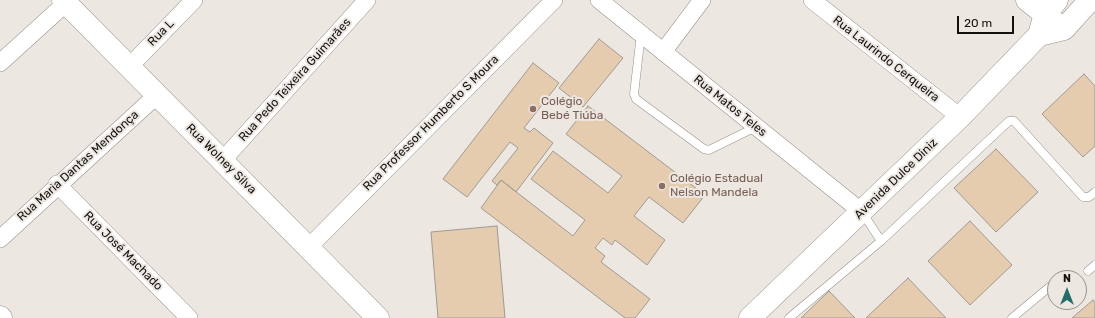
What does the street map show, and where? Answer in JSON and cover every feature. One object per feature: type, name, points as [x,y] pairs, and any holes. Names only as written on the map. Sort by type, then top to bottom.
[{"type":"street","name":"Rua L","points":[[129,67],[194,0]]},
{"type":"street","name":"Rua Pedo Teixeira Guimarães","points":[[222,160],[367,0]]},
{"type":"street","name":"Rua Professor Humberto S Moura","points":[[309,247],[554,0]]},
{"type":"street","name":"Rua Matos Teles","points":[[599,0],[862,212]]},
{"type":"street","points":[[663,52],[702,0]]},
{"type":"street","name":"Rua Laurindo Cerqueira","points":[[812,0],[960,117]]},
{"type":"street","points":[[1027,0],[1051,7],[1064,29]]},
{"type":"street","name":"Rua Wolney Silva","points":[[65,1],[378,318]]},
{"type":"street","points":[[0,63],[65,1]]},
{"type":"street","points":[[1038,35],[1064,29],[1084,6]]},
{"type":"street","name":"Avenida Dulce Diniz","points":[[750,318],[960,117],[1038,35],[1051,7]]},
{"type":"street","name":"Rua Maria Dantas Mendonça","points":[[0,239],[57,184],[157,95]]},
{"type":"street","name":"Rua José Machado","points":[[57,184],[189,318]]},
{"type":"lane","points":[[641,34],[634,94],[636,99],[704,149],[709,150],[756,127]]},
{"type":"lane","points":[[789,318],[881,241],[1010,121],[1014,121],[1083,197],[1089,197],[1095,192]]},
{"type":"lane","points":[[862,212],[881,241]]},
{"type":"lane","points":[[1088,272],[1095,265]]},
{"type":"lane","points":[[1012,318],[1047,289]]},
{"type":"building","points":[[599,39],[623,58],[583,107],[559,88]]},
{"type":"building","points":[[533,63],[559,83],[524,128],[530,132],[534,128],[553,143],[516,192],[501,180],[497,185],[492,181],[518,148],[510,142],[467,197],[443,179]]},
{"type":"building","points":[[1084,74],[1095,86],[1095,146],[1083,157],[1042,114]]},
{"type":"building","points":[[588,106],[705,195],[683,223],[649,197],[634,216],[665,240],[647,265],[615,240],[612,245],[603,238],[595,248],[605,256],[601,262],[650,299],[635,318],[625,318],[481,208],[501,180],[573,236],[585,220],[531,179],[553,151],[608,193],[622,176],[566,134]]},
{"type":"building","points":[[996,149],[1038,192],[996,232],[954,188]]},
{"type":"building","points":[[970,221],[1012,265],[970,305],[928,261]]},
{"type":"building","points":[[497,226],[505,318],[438,318],[431,232]]},
{"type":"building","points":[[908,278],[946,318],[866,318]]},
{"type":"building","points":[[829,291],[855,318],[801,318]]},
{"type":"building","points":[[1093,300],[1095,303],[1095,318],[1072,318],[1081,310],[1087,310],[1087,305]]},
{"type":"place","name":"Colégio Bebé Tiúba","points":[[533,109]]},
{"type":"place","name":"Colégio Estadual Nelson Mandela","points":[[662,186]]}]
